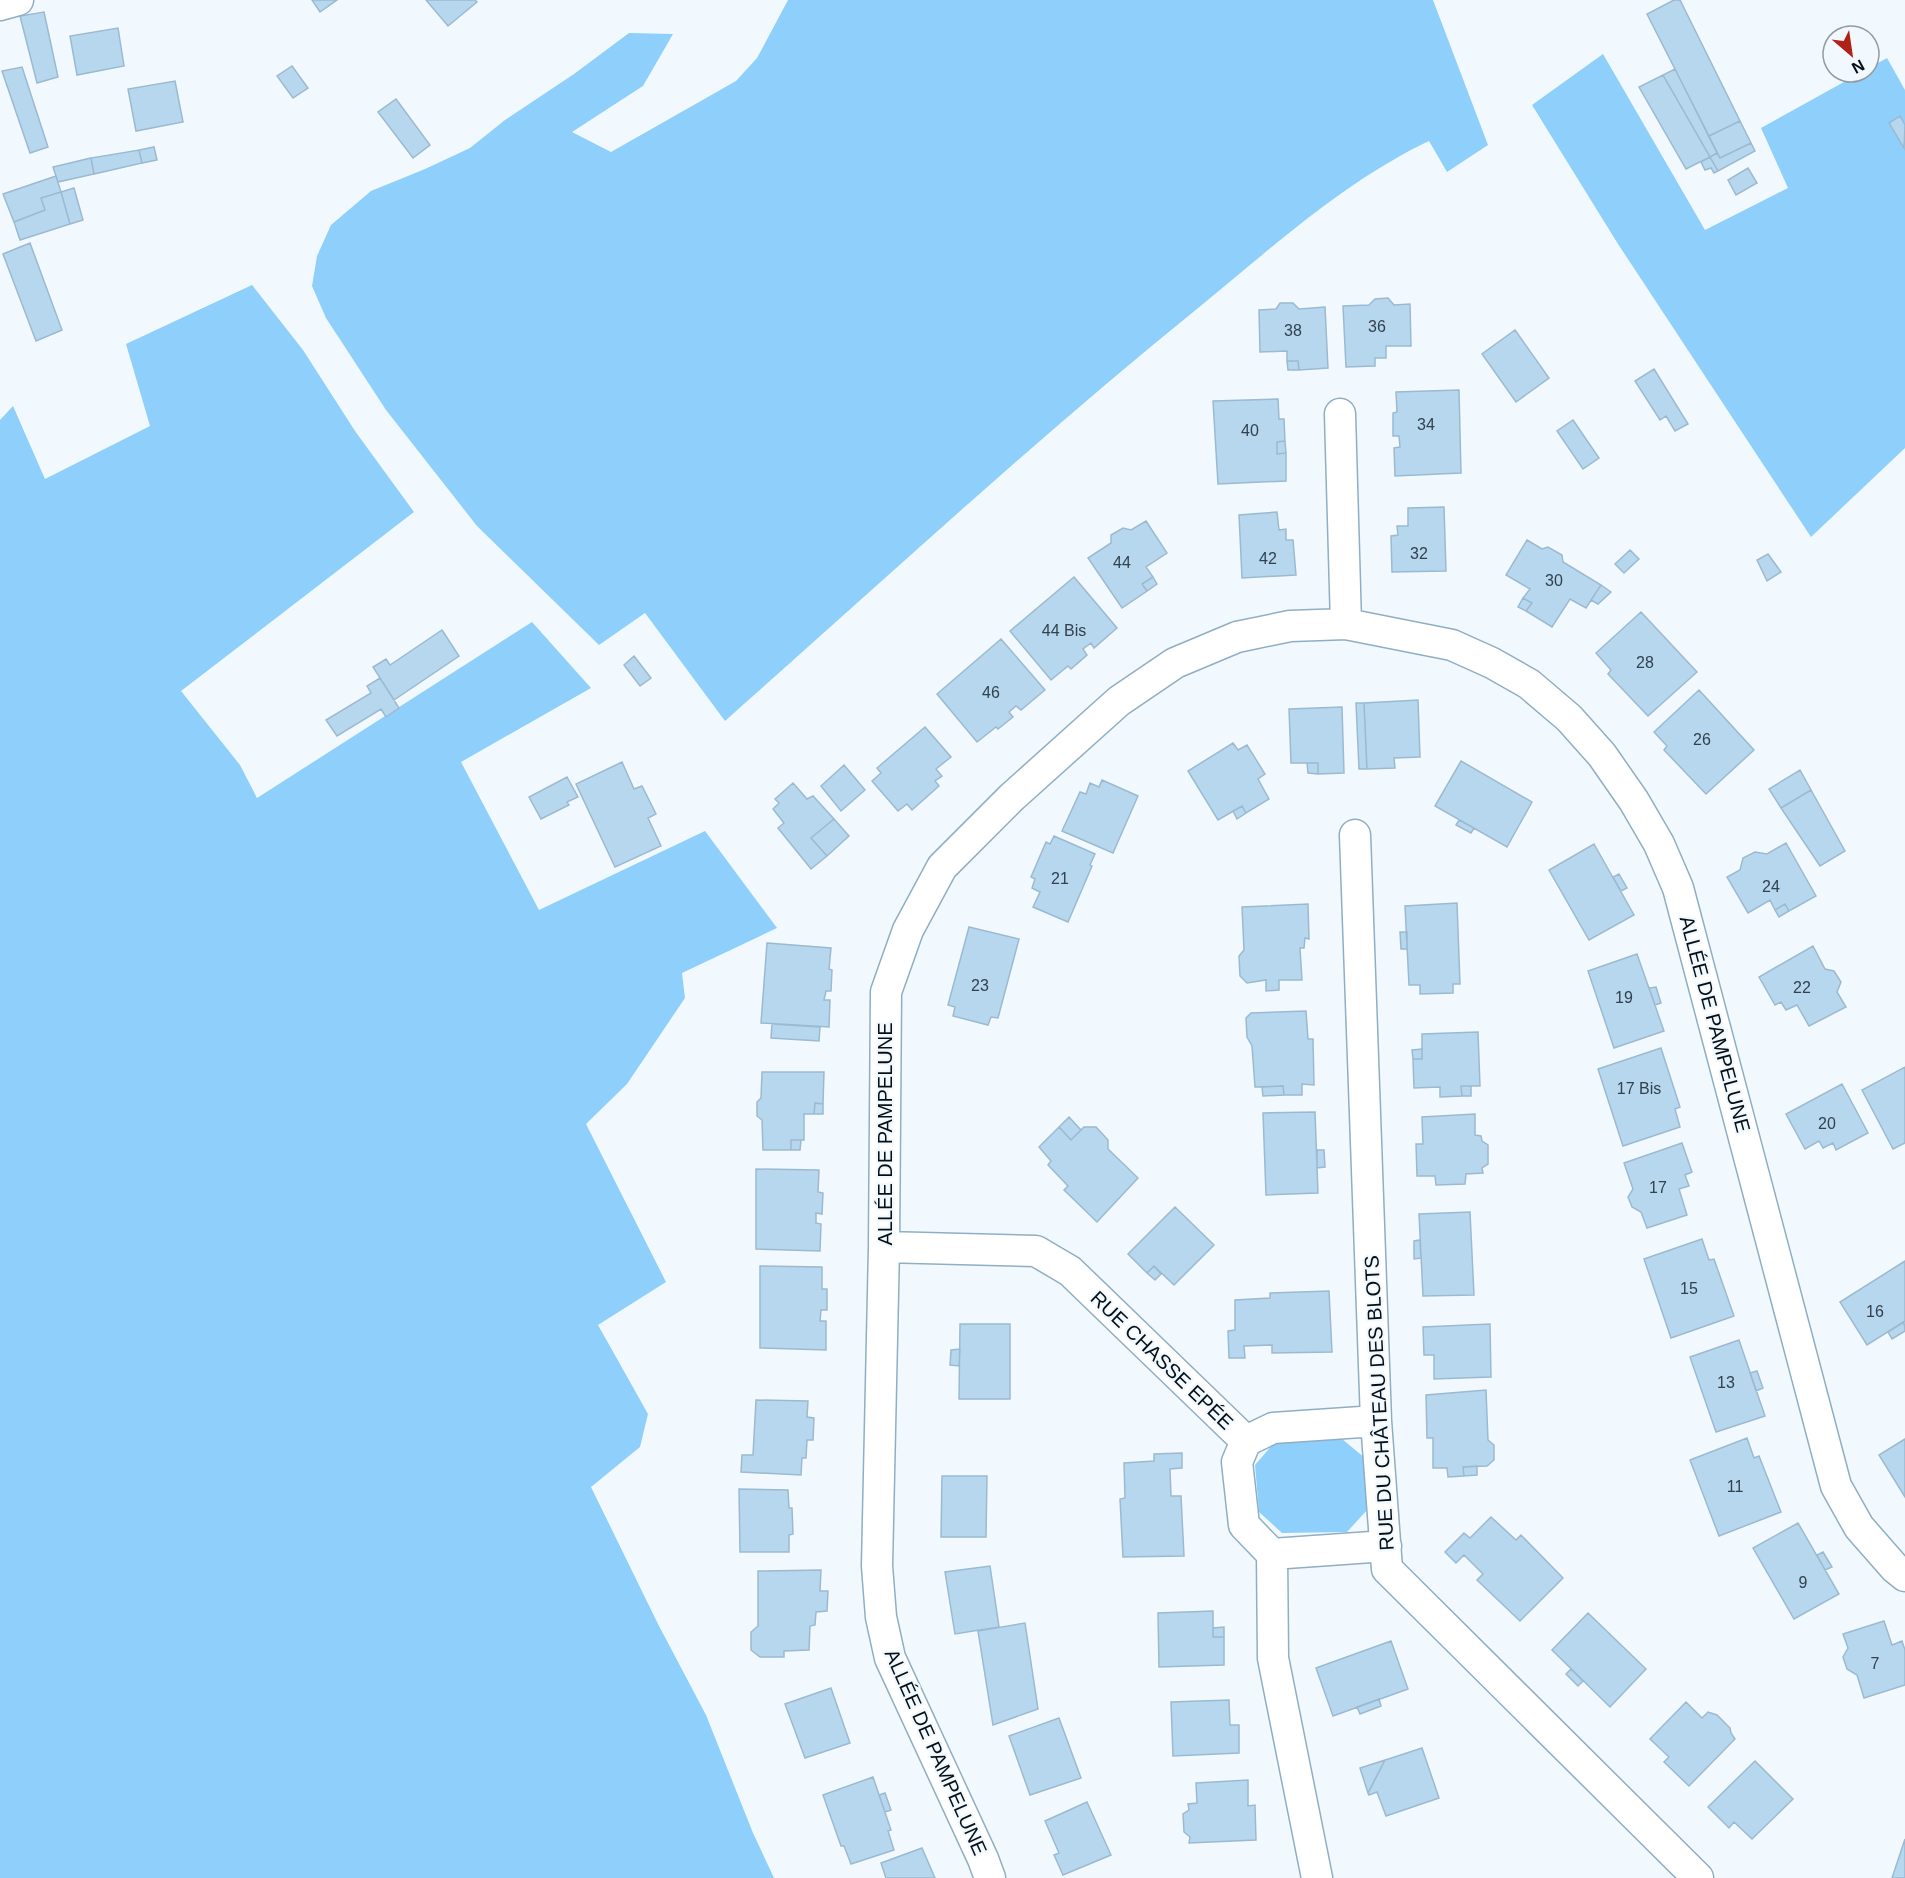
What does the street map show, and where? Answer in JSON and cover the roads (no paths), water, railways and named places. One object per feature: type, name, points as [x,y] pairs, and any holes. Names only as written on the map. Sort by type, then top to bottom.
[{"type":"street","points":[[0,4],[18,0]]},
{"type":"street","points":[[1340,414],[1346,624]]},
{"type":"street","name":"ALLÉE DE PAMPELUNE","points":[[990,1878],[979,1849],[890,1658],[881,1617],[877,1566],[884,1247],[886,992],[908,930],[942,867],[1012,797],[1119,701],[1175,663],[1237,636],[1290,626],[1346,624],[1452,645],[1492,663],[1529,684],[1569,718],[1602,755],[1654,835],[1678,888],[1836,1485],[1859,1527],[1894,1568],[1905,1576]]},
{"type":"street","name":"RUE DU CHÂTEAU DES BLOTS","points":[[1355,835],[1376,1421],[1388,1569],[1698,1878]]},
{"type":"street","name":"RUE CHASSE EPÉE","points":[[884,1247],[1036,1251],[1070,1271],[1246,1441],[1237,1462],[1244,1526],[1272,1554]]},
{"type":"street","points":[[1246,1441],[1273,1428],[1376,1421]]},
{"type":"street","points":[[1317,1878],[1273,1658],[1272,1554],[1386,1546]]}]
